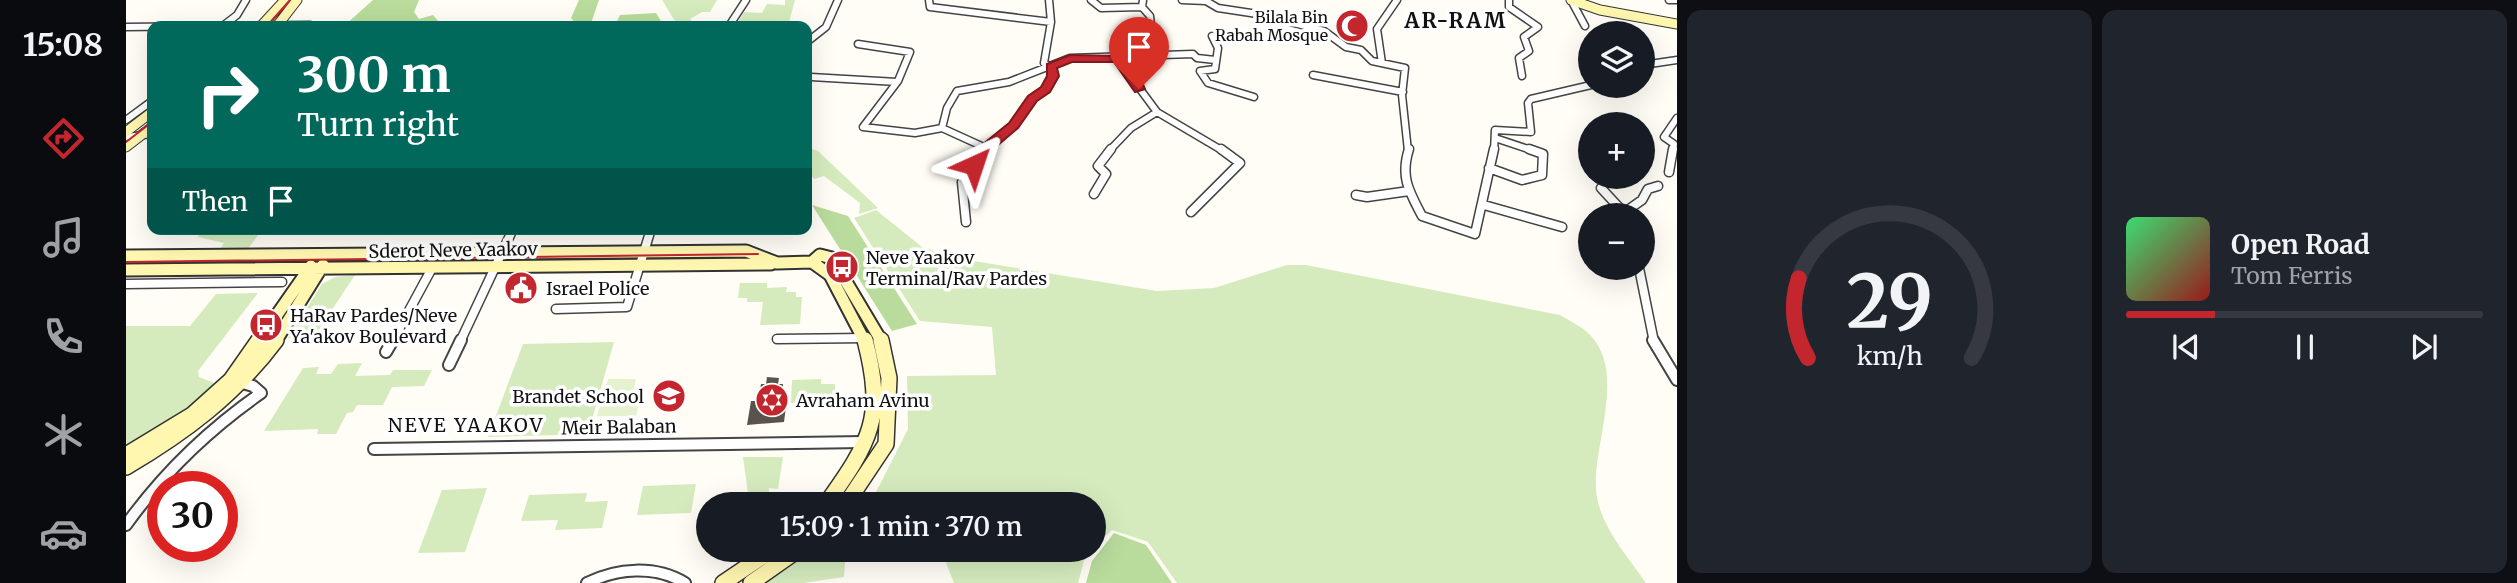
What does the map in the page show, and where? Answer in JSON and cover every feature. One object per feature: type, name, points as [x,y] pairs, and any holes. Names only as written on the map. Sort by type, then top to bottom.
[{"type":"street","points":[[230,21],[246,0]]},
{"type":"street","points":[[266,21],[285,0]]},
{"type":"street","points":[[282,21],[298,0]]},
{"type":"street","points":[[732,21],[746,0]]},
{"type":"street","points":[[812,37],[826,27],[838,0]]},
{"type":"street","points":[[929,0],[930,7],[977,11],[1019,21],[1051,22]]},
{"type":"street","points":[[977,11],[979,0]]},
{"type":"street","points":[[966,222],[962,182],[986,148],[1014,125],[1032,99],[1046,90],[1053,76],[1051,67],[1044,63],[1051,22],[1049,0]]},
{"type":"street","points":[[1091,0],[1101,8],[1127,8],[1142,4],[1150,16],[1154,53]]},
{"type":"street","points":[[1126,0],[1127,8]]},
{"type":"street","points":[[1182,0],[1206,1],[1218,8],[1264,15],[1324,31],[1346,47],[1361,50],[1372,61],[1405,68],[1403,92],[1409,148],[1403,167],[1409,191],[1422,216],[1475,233],[1484,205],[1489,169],[1494,158],[1495,130],[1502,128],[1531,132],[1528,103],[1531,99],[1578,88]]},
{"type":"street","points":[[1382,63],[1377,29],[1397,0]]},
{"type":"street","points":[[1509,0],[1509,7],[1535,22],[1538,27],[1524,37],[1529,51],[1526,57],[1519,58],[1522,76]]},
{"type":"street","points":[[1571,0],[1600,10],[1677,24]]},
{"type":"street","points":[[1571,0],[1582,21]]},
{"type":"street","points":[[1669,0],[1677,0]]},
{"type":"street","points":[[314,21],[318,17]]},
{"type":"street","points":[[126,27],[147,27]]},
{"type":"street","points":[[1212,36],[1218,48],[1215,69],[1200,71],[1208,83],[1254,97]]},
{"type":"street","points":[[858,44],[910,52],[897,82],[864,122],[863,127],[915,133],[942,128],[986,148]]},
{"type":"street","points":[[942,128],[947,108],[957,91],[1009,82],[1070,58],[1117,58],[1154,53],[1193,54],[1197,58],[1215,60]]},
{"type":"street","points":[[1117,58],[1157,112],[1199,134],[1240,163],[1191,212]]},
{"type":"street","points":[[1655,63],[1677,60]]},
{"type":"street","points":[[1313,75],[1403,92]]},
{"type":"street","points":[[812,77],[897,82]]},
{"type":"street","points":[[1332,88],[1335,79]]},
{"type":"street","points":[[135,133],[147,110]]},
{"type":"street","points":[[1094,194],[1106,174],[1098,166],[1133,124],[1157,112]]},
{"type":"street","points":[[1670,172],[1674,144],[1664,137],[1677,118]]},
{"type":"street","points":[[135,133],[147,119]]},
{"type":"street","points":[[1489,169],[1522,180],[1542,175],[1543,154],[1496,138]]},
{"type":"street","points":[[1638,203],[1647,189],[1658,186]]},
{"type":"street","points":[[1602,189],[1615,203]]},
{"type":"street","points":[[1356,195],[1367,197],[1409,191]]},
{"type":"street","points":[[1484,205],[1562,227]]},
{"type":"street","points":[[449,365],[510,235]]},
{"type":"street","points":[[556,309],[627,307],[649,235]]},
{"type":"street","name":"Sderot Neve Yaakov","points":[[126,256],[746,251],[781,264]]},
{"type":"street","points":[[126,467],[203,419],[237,382],[325,255]]},
{"type":"street","name":"Sderot Neve Yaakov","points":[[126,270],[430,270],[612,265],[822,265]]},
{"type":"street","points":[[822,265],[866,338],[873,362],[875,397],[865,441],[852,471],[835,492]]},
{"type":"street","points":[[822,265],[848,283],[882,341],[888,364],[890,397],[884,444],[854,492]]},
{"type":"street","points":[[195,283],[205,270]]},
{"type":"street","points":[[386,352],[430,270]]},
{"type":"street","points":[[1641,280],[1653,338],[1677,380]]},
{"type":"street","points":[[126,284],[282,282]]},
{"type":"street","points":[[776,339],[866,338]]},
{"type":"street","points":[[126,455],[192,415],[237,382]]},
{"type":"street","points":[[126,525],[145,498],[185,452],[261,393],[237,382]]},
{"type":"street","points":[[865,441],[871,452],[884,444]]},
{"type":"street","name":"Meir Balaban","points":[[374,449],[865,441]]},
{"type":"street","points":[[723,583],[754,562]]},
{"type":"street","points":[[751,583],[781,562]]},
{"type":"street","points":[[587,583],[621,573],[666,573],[685,583]]},
{"type":"green space","points":[[373,0],[419,0],[414,12],[419,19],[433,15],[438,21],[350,21]]},
{"type":"green space","points":[[579,0],[599,0],[592,21],[574,21],[571,18]]},
{"type":"green space","points":[[662,0],[717,0],[710,12],[702,12],[690,19],[692,21],[675,21]]},
{"type":"green space","points":[[785,0],[795,0],[789,21],[739,21],[744,12],[762,13],[767,4],[785,5]]},
{"type":"green space","points":[[656,13],[661,21],[617,21],[620,15]]},
{"type":"green space","points":[[812,149],[818,151],[878,208],[859,214],[860,203],[824,176],[814,179]]},
{"type":"green space","points":[[812,205],[848,216],[917,324],[892,331]]},
{"type":"green space","points":[[876,210],[922,247],[955,258],[1157,291],[1214,288],[1287,265],[1306,265],[1560,315],[1588,333],[1601,351],[1606,369],[1607,389],[1596,472],[1598,502],[1615,539],[1646,583],[1177,583],[1148,542],[1112,530],[1106,536],[1106,492],[876,492],[908,429],[907,376],[996,375],[992,327],[920,321],[854,218]]},
{"type":"green space","points":[[258,235],[245,253],[217,254],[224,243],[198,237]]},
{"type":"green space","points":[[355,275],[314,337],[288,338],[322,284],[335,277]]},
{"type":"green space","points":[[740,283],[767,283],[767,288],[787,287],[786,292],[796,292],[796,297],[802,297],[800,324],[760,325],[763,302],[747,302],[747,298],[738,298]]},
{"type":"green space","points":[[258,293],[198,371],[199,377],[217,384],[179,417],[126,447],[126,326],[190,326],[216,294]]},
{"type":"green space","points":[[614,342],[588,434],[488,437],[523,344]]},
{"type":"green space","points":[[362,363],[355,376],[390,375],[393,370],[432,370],[424,386],[392,387],[383,405],[357,405],[353,412],[347,413],[336,434],[317,434],[318,429],[264,431],[303,368],[319,367],[316,374],[331,374],[338,364]]},
{"type":"green space","points":[[608,379],[636,379],[633,392],[642,392],[636,416],[597,416]]},
{"type":"green space","points":[[821,379],[821,384],[835,384],[835,402],[791,403],[792,380]]},
{"type":"green space","points":[[743,457],[783,457],[778,489],[748,492]]},
{"type":"green space","points":[[696,484],[691,513],[637,515],[643,486]]},
{"type":"green space","points":[[487,488],[465,552],[418,553],[442,490]]},
{"type":"green space","points":[[587,493],[585,502],[608,501],[602,528],[555,530],[558,520],[521,521],[529,495]]},
{"type":"green space","points":[[1114,533],[1146,545],[1172,583],[1086,583],[1092,562],[1106,562],[1106,543]]},
{"type":"green space","points":[[793,562],[845,562],[844,577],[803,583],[764,583]]},
{"type":"green space","points":[[946,562],[1084,562],[1078,583],[954,583]]},
{"type":"building","name":"Avraham Avinu","points":[[767,377],[779,378],[778,384],[783,384],[781,399],[787,399],[784,422],[747,425],[751,401],[758,401],[761,384],[766,384]]},
{"type":"tram line","points":[[271,21],[290,0]]},
{"type":"tram line","points":[[126,142],[147,126]]},
{"type":"tram line","points":[[126,262],[758,254]]},
{"type":"place","name":"Bilala Bin Rabah Mosque","points":[[1352,26]]},
{"type":"place","name":"Neve Yaakov Terminal/Rav Pardes","points":[[842,267]]},
{"type":"place","name":"Israel Police","points":[[521,288]]},
{"type":"place","name":"HaRav Pardes/Neve Ya'akov Boulevard","points":[[266,325]]},
{"type":"place","name":"Brandet School","points":[[669,396]]},
{"type":"place","name":"Avraham Avinu","points":[[772,400]]},
{"type":"district","name":"AR-RAM","points":[[1456,20]]},
{"type":"district","name":"NEVE YAAKOV","points":[[466,425]]},
{"type":"route","points":[[974,165],[986,148],[1014,125],[1032,99],[1046,90],[1053,76],[1051,67],[1070,58],[1117,58],[1136,80],[1139,89]]}]
